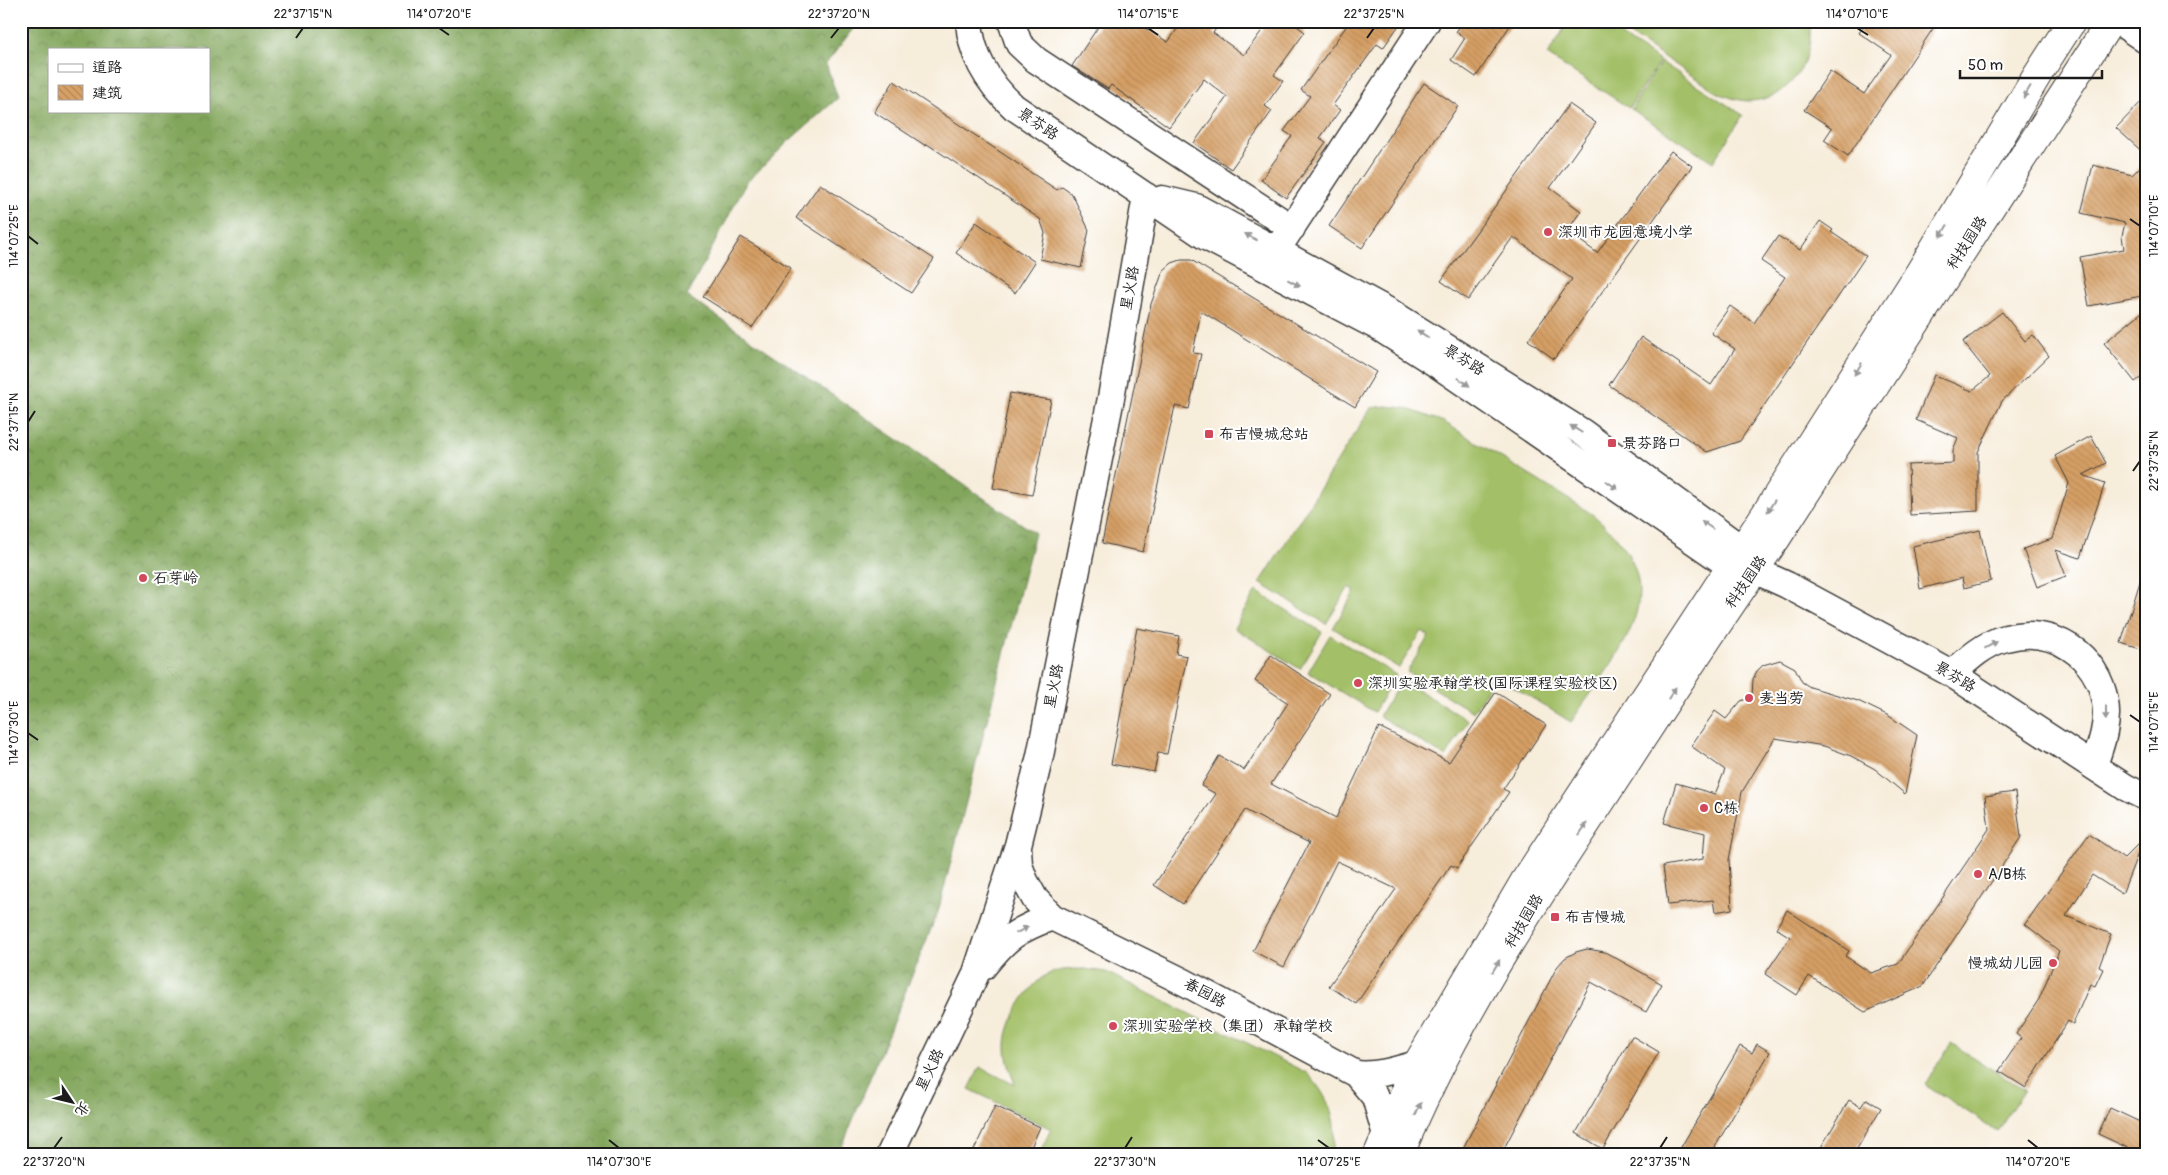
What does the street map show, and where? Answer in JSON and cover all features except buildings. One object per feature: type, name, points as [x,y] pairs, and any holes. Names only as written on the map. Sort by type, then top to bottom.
[{"type":"main road","name":"科技园路","points":[[1388,1147],[1420,1105],[1481,991],[1541,891],[2072,21]]},
{"type":"main road","name":"科技园路","points":[[1388,1147],[1417,1064],[1524,882],[2111,21]]},
{"type":"street","name":"景芬路","points":[[969,21],[974,50],[988,78],[1001,95],[1014,107],[1206,236],[1378,327],[1742,562],[1952,674],[2125,787],[2147,798]]},
{"type":"street","points":[[1011,21],[1020,44],[1036,60],[1292,228]]},
{"type":"street","points":[[1276,251],[1427,21]]},
{"type":"street","points":[[2118,21],[2147,41]]},
{"type":"street","name":"景芬路","points":[[1146,196],[1196,207],[1390,312],[1582,432],[1742,562]]},
{"type":"street","name":"星火路","points":[[890,1154],[975,976],[1018,845],[1040,756],[1111,398],[1146,196]]},
{"type":"street","points":[[1952,674],[1976,653],[2005,638],[2030,635],[2057,640],[2081,654],[2097,673],[2106,702],[2106,724],[2094,765]]},
{"type":"street","name":"春园路","points":[[1018,845],[1019,865],[1025,881],[1035,898],[1052,917],[1184,982],[1356,1074],[1375,1097],[1388,1147]]},
{"type":"street","points":[[975,976],[1004,941],[1019,930],[1052,917]]},
{"type":"street","name":"春园路","points":[[1356,1074],[1372,1075],[1386,1073],[1417,1064]]},
{"type":"green space","points":[[21,21],[859,21],[826,64],[838,98],[790,140],[746,183],[687,296],[1035,533],[938,912],[839,1154],[21,1154]]},
{"type":"green space","points":[[1569,21],[1598,21],[1660,61],[1629,108],[1547,55]]},
{"type":"green space","points":[[1619,21],[1809,21],[1810,35],[1804,63],[1788,85],[1764,99],[1746,101],[1720,94],[1630,35]]},
{"type":"green space","points":[[1661,62],[1743,115],[1713,162],[1631,109]]},
{"type":"green space","points":[[1386,406],[1405,408],[1444,422],[1592,514],[1620,541],[1635,568],[1639,593],[1635,618],[1624,643],[1571,722],[1496,676],[1473,712],[1407,672],[1429,636],[1422,631],[1399,668],[1333,628],[1355,591],[1349,587],[1326,624],[1260,583],[1371,408]]},
{"type":"green space","points":[[1256,591],[1322,632],[1300,669],[1234,628]]},
{"type":"green space","points":[[1330,635],[1396,675],[1374,712],[1308,672]]},
{"type":"green space","points":[[1402,680],[1468,720],[1446,757],[1379,716]]},
{"type":"green space","name":"深圳实验学校（集团）承翰学校","points":[[1085,969],[1106,972],[1307,1073],[1321,1091],[1331,1110],[1334,1143],[1331,1154],[1039,1154],[1051,1129],[969,1089],[980,1067],[1015,1085],[1006,1047],[1009,1029],[1023,999],[1036,983],[1048,974],[1063,970]]},
{"type":"green space","points":[[1951,1043],[2024,1090],[1997,1131],[1925,1084]]},
{"type":"place","name":"深圳市龙园意境小学","points":[[1548,232]]},
{"type":"place","name":"布吉慢城总站","points":[[1209,434]]},
{"type":"place","name":"景芬路口","points":[[1612,443]]},
{"type":"place","name":"石芽岭","points":[[143,578]]},
{"type":"place","name":"深圳实验承翰学校(国际课程实验校区)","points":[[1358,683]]},
{"type":"place","name":"麦当劳","points":[[1749,698]]},
{"type":"place","name":"C栋","points":[[1704,808]]},
{"type":"place","name":"A/B栋","points":[[1978,874]]},
{"type":"place","name":"布吉慢城","points":[[1555,917]]},
{"type":"place","name":"慢城幼儿园","points":[[2053,963]]},
{"type":"place","name":"深圳实验学校（集团）承翰学校","points":[[1113,1026]]}]
